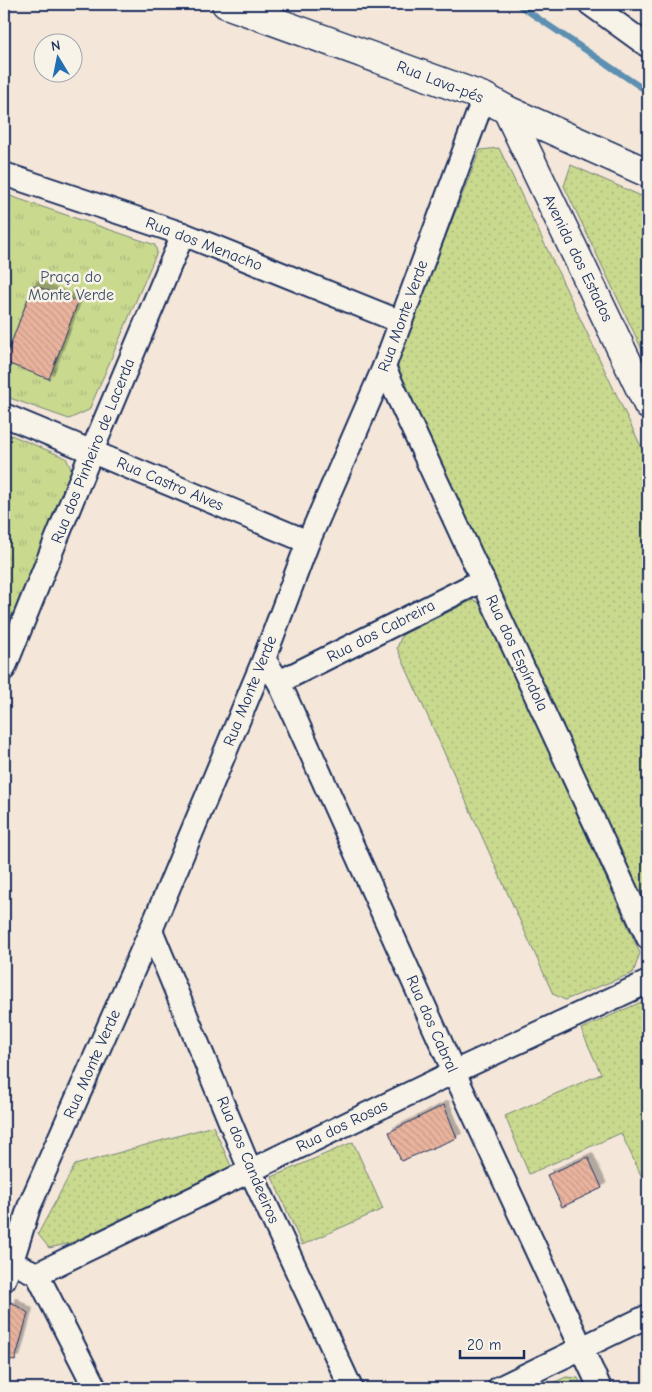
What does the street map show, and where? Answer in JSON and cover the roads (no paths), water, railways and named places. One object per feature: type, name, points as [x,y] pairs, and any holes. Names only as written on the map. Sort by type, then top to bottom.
[{"type":"street","name":"Rua Lava-pés","points":[[226,4],[484,97],[507,110],[648,173]]},
{"type":"street","points":[[590,4],[648,46]]},
{"type":"street","name":"Rua Monte Verde","points":[[6,1263],[151,930],[264,659],[308,542],[384,368],[484,97]]},
{"type":"street","name":"Avenida dos Estados","points":[[507,110],[648,405]]},
{"type":"street","name":"Rua dos Menacho","points":[[4,174],[183,234],[400,322]]},
{"type":"street","name":"Rua dos Pinheiro de Lacerda","points":[[4,669],[92,451],[183,234]]},
{"type":"street","name":"Rua dos Espíndola","points":[[384,368],[648,938]]},
{"type":"street","name":"Rua Castro Alves","points":[[4,415],[308,542]]},
{"type":"street","name":"Rua dos Cabreira","points":[[279,682],[483,580]]},
{"type":"street","name":"Rua dos Cabral","points":[[264,659],[279,682],[454,1072],[600,1388]]},
{"type":"street","name":"Rua dos Candeeiros","points":[[151,930],[250,1170],[351,1388]]},
{"type":"street","name":"Rua dos Rosas","points":[[36,1274],[454,1072],[648,982]]},
{"type":"street","points":[[6,1263],[36,1274],[94,1388]]},
{"type":"street","points":[[499,1388],[648,1316]]},
{"type":"waterway","points":[[517,4],[648,92]]},
{"type":"park label","name":"Praça do Monte Verde","points":[[71,286]]}]
